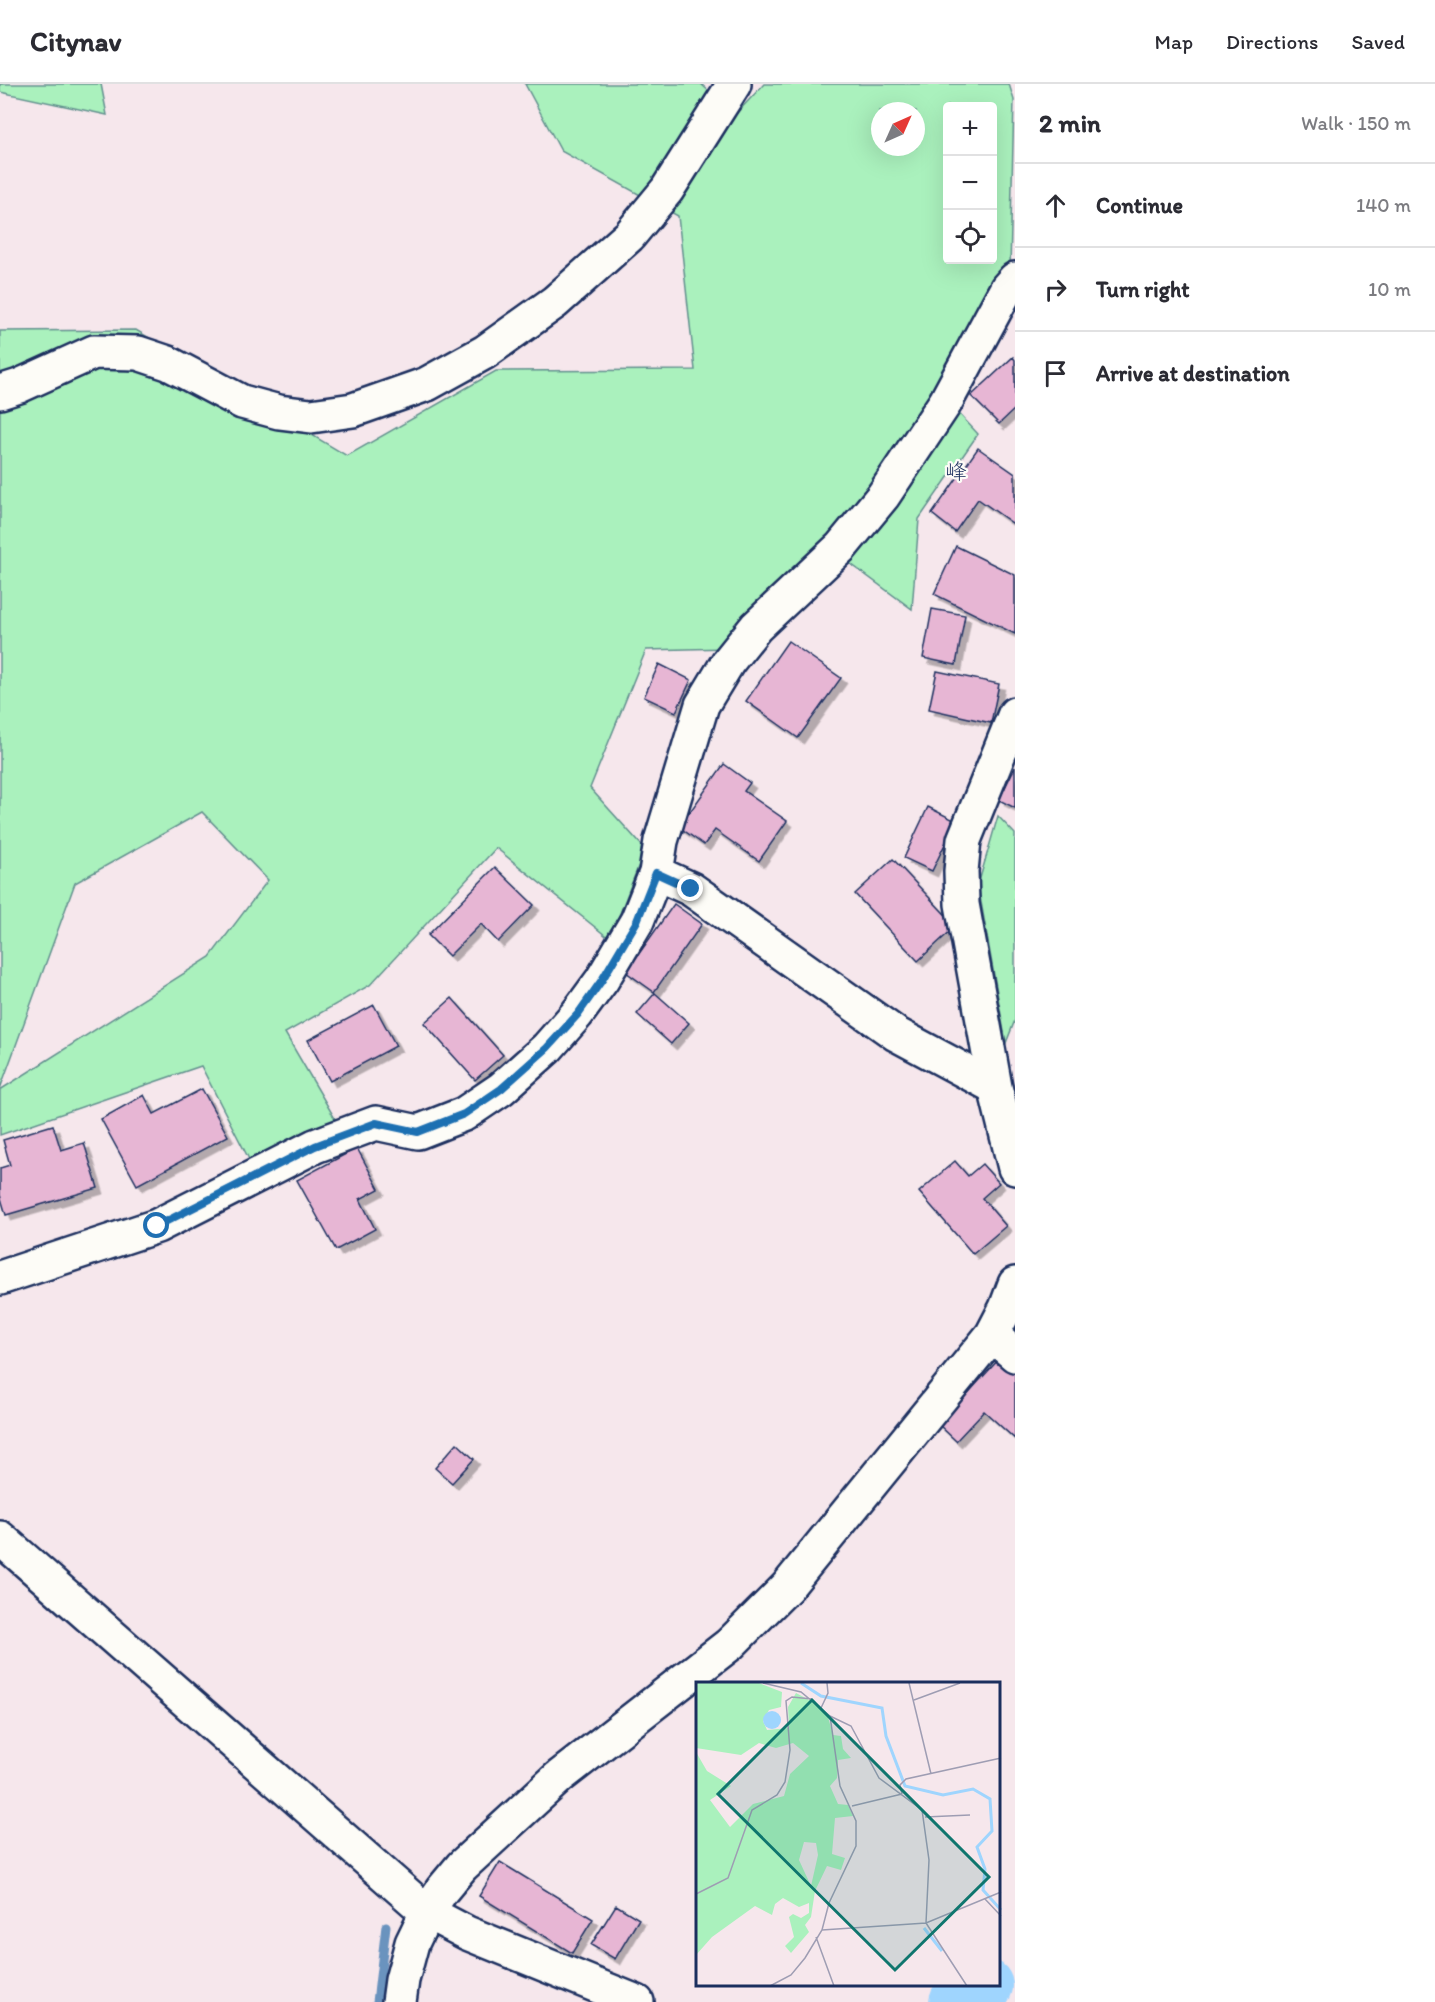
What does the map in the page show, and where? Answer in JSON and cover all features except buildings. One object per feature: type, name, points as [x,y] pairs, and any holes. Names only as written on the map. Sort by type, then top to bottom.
[{"type":"street","points":[[0,392],[19,386],[94,352],[138,352],[168,363],[242,402],[279,412],[311,416],[353,410],[427,384],[486,352],[538,315],[629,236],[666,190],[734,84]]},
{"type":"street","points":[[0,1278],[157,1226],[315,1146],[376,1123],[418,1132],[464,1114],[501,1089],[547,1048],[578,1014],[602,980],[637,921],[656,873],[661,841],[702,705],[707,696],[728,662],[756,627],[841,546],[883,496],[945,403],[1007,288],[1015,279]]},
{"type":"street","points":[[1015,714],[964,840],[961,872],[962,904],[995,1087],[1015,1168]]},
{"type":"street","points":[[656,873],[691,889],[896,1034],[995,1087]]},
{"type":"street","points":[[995,1087],[1011,1068],[1015,1059]]},
{"type":"street","points":[[399,2002],[402,1980],[412,1943],[427,1912],[462,1866],[559,1777],[730,1644],[787,1587],[1003,1345],[1006,1308],[1015,1284]]},
{"type":"street","points":[[0,1538],[427,1912],[467,1933],[637,2002]]},
{"type":"green space","points":[[0,84],[101,84],[107,115],[0,92]]},
{"type":"green space","points":[[525,84],[701,84],[735,115],[764,84],[1009,84],[1014,100],[1010,268],[939,392],[978,434],[919,519],[912,609],[829,548],[728,648],[646,650],[590,788],[645,849],[610,939],[496,848],[370,985],[285,1033],[337,1122],[252,1165],[201,1066],[0,1135],[0,1090],[210,957],[268,880],[202,812],[75,883],[0,1089],[0,331],[136,330],[347,456],[496,371],[695,370],[678,216],[561,151]]},
{"type":"green space","points":[[998,816],[1015,834],[1015,1020],[1006,1043],[978,885]]},
{"type":"waterway","points":[[377,2002],[386,1926]]},
{"type":"waterway","points":[[957,2002],[983,1987]]},
{"type":"district","name":"峰","points":[[956,471]]},
{"type":"route","points":[[157,1226],[315,1146],[376,1123],[418,1132],[464,1114],[501,1089],[547,1048],[578,1014],[602,980],[637,921],[656,873],[691,889]]}]
